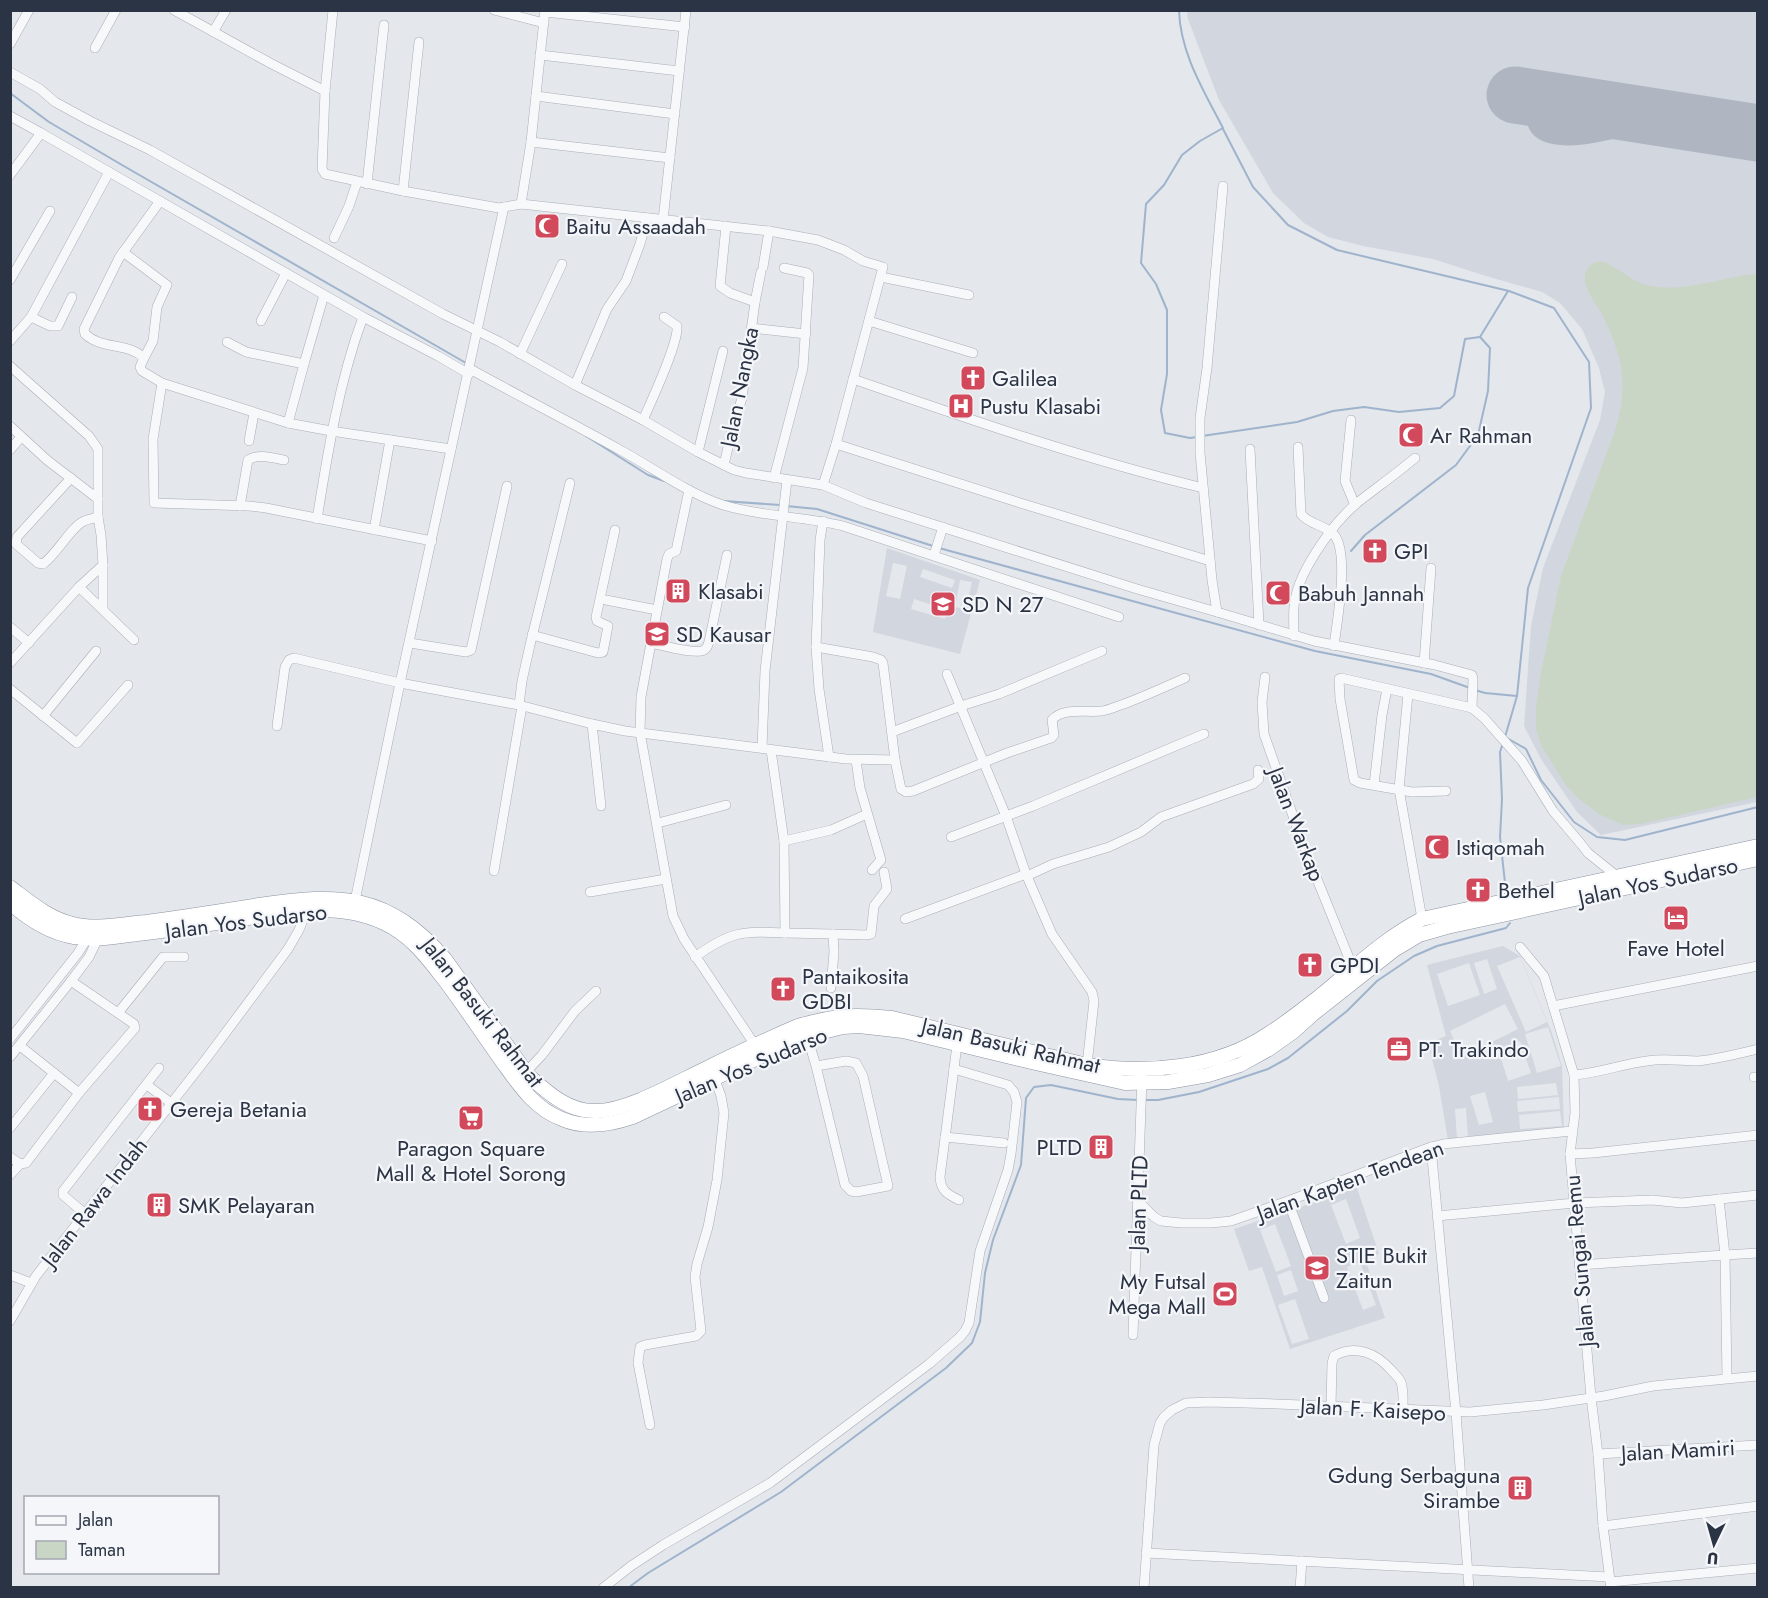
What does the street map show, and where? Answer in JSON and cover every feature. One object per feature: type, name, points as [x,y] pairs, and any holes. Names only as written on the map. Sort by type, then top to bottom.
[{"type":"highway","name":"Jalan Basuki Rahmat","points":[[10,886],[49,915],[74,924],[102,927],[308,898],[340,898],[379,908],[410,925],[445,959],[526,1072],[546,1092],[568,1106],[596,1112],[633,1102],[758,1050],[798,1026],[834,1017],[861,1015],[892,1018],[1087,1065],[1109,1068],[1142,1083],[1216,1058],[1267,1035],[1353,968],[1391,945],[1404,928],[1422,919],[1758,846]]},
{"type":"highway","name":"Jalan Yos Sudarso","points":[[10,903],[51,930],[70,937],[92,939],[307,910],[350,912],[384,923],[401,933],[426,955],[518,1083],[540,1107],[562,1119],[587,1125],[620,1122],[649,1111],[714,1077],[758,1050],[836,1028],[858,1026],[903,1031],[1110,1080],[1142,1083],[1168,1082],[1208,1075],[1240,1065],[1256,1057],[1293,1032],[1391,945],[1429,932],[1758,859]]},
{"type":"street","points":[[95,48],[116,10]]},
{"type":"street","points":[[174,10],[213,33],[325,91]]},
{"type":"street","points":[[213,33],[226,10]]},
{"type":"street","points":[[333,10],[325,91],[323,172],[329,176],[403,191],[504,207],[521,204],[769,231],[818,240],[844,250],[863,261],[883,267],[823,485]]},
{"type":"street","points":[[494,10],[544,23]]},
{"type":"street","points":[[663,220],[686,10]]},
{"type":"street","points":[[521,204],[531,142],[545,11],[685,27]]},
{"type":"street","points":[[10,44],[25,12]]},
{"type":"street","points":[[368,184],[384,26]]},
{"type":"street","points":[[403,191],[419,42]]},
{"type":"street","points":[[540,55],[680,71]]},
{"type":"street","points":[[10,72],[64,106],[150,150],[477,335],[500,342],[724,465],[746,473],[787,482],[823,485],[942,530],[1294,636],[1468,672],[1473,676],[1472,705]]},
{"type":"street","points":[[536,96],[675,114]]},
{"type":"street","points":[[10,116],[363,317],[470,370],[622,451],[689,490],[729,507],[767,516],[784,513],[823,521],[935,552],[1119,617]]},
{"type":"street","points":[[10,175],[41,133]]},
{"type":"street","points":[[531,142],[670,158]]},
{"type":"street","points":[[11,338],[31,317],[109,172]]},
{"type":"street","points":[[334,238],[357,182]]},
{"type":"street","points":[[1217,612],[1200,453],[1200,406],[1207,368],[1223,186]]},
{"type":"street","points":[[144,358],[137,352],[88,338],[84,332],[115,265],[160,201]]},
{"type":"street","points":[[356,901],[400,683],[504,207]]},
{"type":"street","points":[[10,280],[50,211]]},
{"type":"street","points":[[575,384],[607,309],[626,281],[647,218]]},
{"type":"street","name":"Jalan Nangka","points":[[724,465],[742,398],[755,302],[730,293],[720,286],[726,226]]},
{"type":"street","points":[[755,302],[769,231]]},
{"type":"street","points":[[123,252],[167,285],[157,307],[153,341],[140,370],[162,383],[288,423],[451,449]]},
{"type":"street","points":[[520,354],[562,264]]},
{"type":"street","points":[[774,478],[800,382],[806,334],[809,275],[784,268]]},
{"type":"street","points":[[261,321],[286,273]]},
{"type":"street","points":[[881,277],[969,295]]},
{"type":"street","points":[[288,423],[324,295]]},
{"type":"street","points":[[31,317],[56,327],[60,324],[72,297]]},
{"type":"street","points":[[317,519],[331,431],[363,317]]},
{"type":"street","points":[[643,420],[678,332],[677,326],[664,317]]},
{"type":"street","points":[[869,321],[973,353]]},
{"type":"street","points":[[751,328],[806,334]]},
{"type":"street","points":[[227,342],[246,352],[304,364]]},
{"type":"street","points":[[698,452],[723,351]]},
{"type":"street","points":[[10,366],[89,436],[98,449],[98,518],[103,565],[103,609]]},
{"type":"street","points":[[853,379],[1068,452],[1203,488]]},
{"type":"street","points":[[162,383],[153,439],[154,503],[266,508],[432,541]]},
{"type":"street","points":[[249,441],[254,413]]},
{"type":"street","points":[[1351,420],[1346,481],[1355,505]]},
{"type":"street","points":[[10,426],[47,460],[98,499]]},
{"type":"street","points":[[10,450],[21,436]]},
{"type":"street","points":[[374,530],[390,440]]},
{"type":"street","points":[[836,444],[1210,561]]},
{"type":"street","points":[[1298,447],[1301,514],[1304,518],[1331,532],[1340,548],[1342,568],[1334,646]]},
{"type":"street","points":[[1250,449],[1259,625]]},
{"type":"street","points":[[240,506],[248,460],[251,457],[262,456],[284,460]]},
{"type":"street","points":[[1294,636],[1296,594],[1310,562],[1331,532],[1355,505],[1415,458]]},
{"type":"street","points":[[71,478],[19,535],[16,544],[38,563],[43,564],[62,546],[79,524],[98,518]]},
{"type":"street","points":[[785,933],[784,841],[767,749],[765,670],[787,482]]},
{"type":"street","points":[[494,871],[522,681],[570,483]]},
{"type":"street","points":[[410,643],[466,652],[471,650],[507,486]]},
{"type":"street","points":[[689,490],[677,549],[668,556],[657,610],[641,697],[640,732],[658,823],[670,905],[676,922],[696,957],[758,1050]]},
{"type":"street","points":[[823,521],[820,540],[816,647],[818,680],[829,757]]},
{"type":"street","points":[[532,635],[598,653],[603,652],[608,626],[597,621],[596,617],[615,530]]},
{"type":"street","points":[[935,552],[942,530]]},
{"type":"street","points":[[651,643],[693,651],[706,650],[711,638],[727,555]]},
{"type":"street","points":[[10,663],[79,587],[103,565]]},
{"type":"street","points":[[1424,663],[1431,568]]},
{"type":"street","points":[[79,587],[134,640]]},
{"type":"street","points":[[606,600],[657,610]]},
{"type":"street","points":[[10,627],[29,643]]},
{"type":"street","points":[[816,647],[863,655],[882,662],[885,669],[895,760],[901,789],[908,792],[1051,738],[1054,732],[1052,720],[1055,717],[1075,711],[1104,711],[1146,696],[1185,678]]},
{"type":"street","points":[[43,716],[96,651]]},
{"type":"street","points":[[892,732],[999,694],[1102,651]]},
{"type":"street","points":[[277,726],[285,667],[289,660],[294,658],[400,683],[520,705],[592,724],[829,757],[895,760]]},
{"type":"street","points":[[947,675],[1006,816],[1026,875],[1052,934],[1094,995],[1087,1065]]},
{"type":"street","name":"Jalan Warkap","points":[[1265,677],[1262,702],[1264,734],[1304,847],[1353,968]]},
{"type":"street","points":[[1446,791],[1418,792],[1354,780],[1338,680],[1341,678],[1408,694],[1472,705],[1522,760],[1553,811],[1588,853],[1629,887]]},
{"type":"street","points":[[10,689],[77,743],[128,685]]},
{"type":"street","points":[[1374,785],[1387,688]]},
{"type":"street","points":[[1408,694],[1399,789],[1422,919]]},
{"type":"street","points":[[592,724],[601,806]]},
{"type":"street","points":[[951,837],[1033,806],[1204,734]]},
{"type":"street","points":[[856,760],[860,788],[881,860],[872,870]]},
{"type":"street","points":[[905,919],[1053,864],[1109,847],[1141,832],[1161,817],[1253,784],[1259,779],[1258,770]]},
{"type":"street","points":[[658,823],[726,805]]},
{"type":"street","points":[[784,841],[831,830],[867,814]]},
{"type":"street","points":[[696,957],[718,940],[751,932],[871,934],[874,906],[887,889],[884,872]]},
{"type":"street","points":[[590,892],[666,879]]},
{"type":"street","name":"Jalan Rawa Indah","points":[[10,1321],[32,1283],[84,1213],[206,1059],[288,949],[307,910]]},
{"type":"street","points":[[831,988],[834,952],[832,934]]},
{"type":"street","points":[[10,1057],[89,957],[92,939]]},
{"type":"street","points":[[10,1039],[15,1026],[92,939]]},
{"type":"street","name":"Jalan Sungai Remu","points":[[1520,946],[1543,974],[1574,1075],[1575,1113],[1570,1154],[1610,1582]]},
{"type":"street","points":[[118,1013],[163,957],[184,957]]},
{"type":"street","points":[[1553,1006],[1758,966]]},
{"type":"street","points":[[10,1175],[20,1164],[26,1163],[79,1093],[135,1029],[134,1024],[71,981]]},
{"type":"street","points":[[526,1072],[542,1055],[575,1011],[596,991]]},
{"type":"street","points":[[807,1036],[845,1185],[850,1191],[856,1192],[888,1186],[858,1066],[846,1060],[816,1066]]},
{"type":"street","points":[[957,1045],[941,1184],[946,1193],[959,1200]]},
{"type":"street","points":[[20,1046],[79,1093]]},
{"type":"street","points":[[1574,1075],[1606,1071],[1648,1061],[1664,1059],[1698,1061],[1758,1049]]},
{"type":"street","points":[[84,1213],[63,1194],[63,1191],[159,1068]]},
{"type":"street","points":[[603,1587],[663,1545],[770,1483],[929,1364],[965,1331],[969,1323],[980,1251],[1008,1170],[1017,1102],[1014,1092],[1008,1085],[954,1069]]},
{"type":"street","points":[[10,1128],[54,1073]]},
{"type":"street","points":[[650,1425],[638,1364],[640,1347],[696,1336],[701,1331],[695,1277],[717,1180],[724,1113],[722,1096],[714,1077]]},
{"type":"street","name":"Jalan PLTD","points":[[1133,1335],[1142,1083]]},
{"type":"street","points":[[147,1085],[171,1104]]},
{"type":"street","name":"Jalan Kapten Tendean","points":[[1137,1200],[1161,1221],[1211,1223],[1231,1221],[1431,1147],[1572,1131]]},
{"type":"street","points":[[1570,1154],[1758,1135]]},
{"type":"street","points":[[945,1137],[1004,1143]]},
{"type":"street","points":[[1431,1147],[1456,1413],[1469,1587]]},
{"type":"street","points":[[10,1157],[20,1164]]},
{"type":"street","points":[[1437,1216],[1575,1203],[1652,1200],[1682,1203],[1758,1195]]},
{"type":"street","points":[[1719,1199],[1725,1255],[1727,1378]]},
{"type":"street","points":[[1288,1201],[1324,1298]]},
{"type":"street","points":[[1579,1265],[1758,1253]]},
{"type":"street","points":[[10,1275],[32,1283]]},
{"type":"street","points":[[1330,1407],[1334,1356],[1353,1350],[1363,1351],[1377,1357],[1396,1376],[1403,1391],[1403,1410]]},
{"type":"street","name":"Jalan F. Kaisepo","points":[[1144,1587],[1155,1439],[1160,1423],[1172,1410],[1186,1403],[1209,1402],[1456,1413],[1543,1405],[1653,1386],[1758,1376]]},
{"type":"street","name":"Jalan Mamiri","points":[[1598,1454],[1758,1445]]},
{"type":"street","points":[[1603,1526],[1758,1506]]},
{"type":"street","points":[[1146,1553],[1468,1571],[1610,1582],[1758,1568]]},
{"type":"street","points":[[1300,1587],[1302,1561]]},
{"type":"shaded area","points":[[1187,11],[1757,11],[1757,802],[1601,835],[1577,812],[1541,759],[1524,726],[1531,626],[1543,568],[1600,420],[1605,392],[1599,368],[1582,329],[1560,303],[1542,292],[1433,259],[1328,237],[1304,223],[1273,193],[1219,100]]},
{"type":"shaded area","name":"SD N 27","points":[[887,548],[980,580],[960,654],[873,632]],"holes":[[[893,563],[907,566],[900,599],[886,596]],[[923,569],[955,580],[952,588],[920,577]],[[960,580],[972,582],[966,609],[955,607]],[[914,599],[948,610],[945,619],[911,609]]]},
{"type":"shaded area","points":[[1503,946],[1520,956],[1552,1033],[1562,1066],[1564,1133],[1449,1147],[1439,1086],[1428,1043],[1446,1036],[1427,965]],"holes":[[[1520,957],[1547,1022],[1526,1032],[1497,966]],[[1487,959],[1497,989],[1484,994],[1474,963]],[[1469,963],[1480,995],[1448,1006],[1437,974]],[[1505,1004],[1518,1029],[1462,1057],[1450,1031]],[[1548,1027],[1561,1066],[1537,1073],[1525,1034]],[[1520,1041],[1531,1073],[1508,1081],[1498,1049]],[[1556,1083],[1558,1095],[1518,1099],[1517,1087]],[[1485,1092],[1493,1122],[1479,1125],[1470,1096]],[[1559,1097],[1560,1109],[1518,1112],[1517,1101]],[[1466,1108],[1468,1138],[1457,1139],[1455,1109]],[[1560,1111],[1562,1126],[1520,1129],[1519,1115]]]},
{"type":"shaded area","name":"STIE Bukit Zaitun","points":[[1357,1188],[1379,1254],[1365,1259],[1385,1318],[1290,1349],[1262,1267],[1249,1271],[1234,1229]],"holes":[[[1346,1199],[1360,1238],[1346,1244],[1331,1205]],[[1275,1224],[1291,1266],[1276,1272],[1260,1230]],[[1360,1262],[1376,1305],[1363,1310],[1347,1267]],[[1291,1270],[1298,1291],[1284,1296],[1277,1275]],[[1295,1299],[1309,1339],[1292,1344],[1278,1305]]]},
{"type":"green space","points":[[1600,261],[1643,284],[1668,288],[1757,274],[1757,797],[1641,824],[1623,825],[1599,814],[1578,798],[1565,784],[1541,745],[1536,729],[1536,708],[1541,673],[1561,576],[1616,428],[1622,398],[1622,372],[1616,346],[1585,281],[1588,268]]},
{"type":"waterway","points":[[1179,10],[1180,26],[1188,56],[1223,128],[1182,155],[1164,185],[1146,204],[1141,263],[1156,284],[1167,310],[1167,374],[1161,410],[1165,433],[1190,438],[1197,437]]},
{"type":"waterway","points":[[10,93],[49,122],[466,363]]},
{"type":"waterway","points":[[1223,129],[1253,187],[1288,225],[1337,250],[1509,291],[1554,308],[1589,362],[1591,408],[1528,588],[1517,696]]},
{"type":"waterway","points":[[1480,337],[1508,291]]},
{"type":"waterway","points":[[1202,436],[1297,422],[1333,411],[1364,407],[1399,412],[1440,408],[1454,396],[1465,339],[1480,337]]},
{"type":"waterway","points":[[1351,551],[1365,535],[1456,465],[1478,435],[1488,391],[1490,348],[1480,337]]},
{"type":"waterway","points":[[586,436],[648,475],[664,481]]},
{"type":"waterway","points":[[723,501],[780,505]]},
{"type":"waterway","points":[[786,506],[817,509],[933,546]]},
{"type":"waterway","points":[[939,548],[1315,651],[1431,674],[1470,688]]},
{"type":"waterway","points":[[1475,690],[1517,696],[1505,737],[1526,749],[1541,780],[1574,822],[1597,837],[1625,840],[1758,807]]},
{"type":"waterway","points":[[1503,743],[1500,752],[1502,799],[1500,837],[1506,892]]},
{"type":"waterway","points":[[1144,1100],[1158,1100],[1199,1092],[1268,1069],[1288,1058],[1347,1011],[1377,981],[1414,956],[1437,946],[1506,928],[1510,923]]},
{"type":"waterway","points":[[628,1588],[648,1573],[781,1492],[946,1368],[972,1343],[980,1322],[985,1273],[993,1240],[1021,1165],[1026,1098],[1034,1087],[1051,1085],[1118,1099],[1138,1100]]},
{"type":"taxiway","points":[[1552,101],[1541,113],[1539,124],[1547,131],[1560,134],[1594,132],[1656,117]]},
{"type":"runway","points":[[1515,95],[1758,133]]},
{"type":"place","name":"Baitu Assaadah","points":[[547,226]]},
{"type":"place","name":"Galilea","points":[[973,378]]},
{"type":"place","name":"Pustu Klasabi","points":[[961,406]]},
{"type":"place","name":"Ar Rahman","points":[[1411,435]]},
{"type":"place","name":"GPI","points":[[1375,551]]},
{"type":"place","name":"Klasabi","points":[[678,591]]},
{"type":"place","name":"Babuh Jannah","points":[[1278,593]]},
{"type":"place","name":"SD N 27","points":[[943,604]]},
{"type":"place","name":"SD Kausar","points":[[657,634]]},
{"type":"place","name":"Istiqomah","points":[[1437,847]]},
{"type":"place","name":"Bethel","points":[[1478,890]]},
{"type":"place","name":"Fave Hotel","points":[[1676,918]]},
{"type":"place","name":"GPDI","points":[[1310,965]]},
{"type":"place","name":"Pantaikosita GDBI","points":[[783,989]]},
{"type":"place","name":"PT. Trakindo","points":[[1399,1049]]},
{"type":"place","name":"Gereja Betania","points":[[150,1109]]},
{"type":"place","name":"Paragon Square Mall & Hotel Sorong","points":[[471,1118]]},
{"type":"place","name":"PLTD","points":[[1101,1147]]},
{"type":"place","name":"SMK Pelayaran","points":[[159,1205]]},
{"type":"place","name":"STIE Bukit Zaitun","points":[[1317,1268]]},
{"type":"place","name":"My Futsal Mega Mall","points":[[1225,1294]]},
{"type":"place","name":"Gdung Serbaguna Sirambe","points":[[1520,1488]]}]
